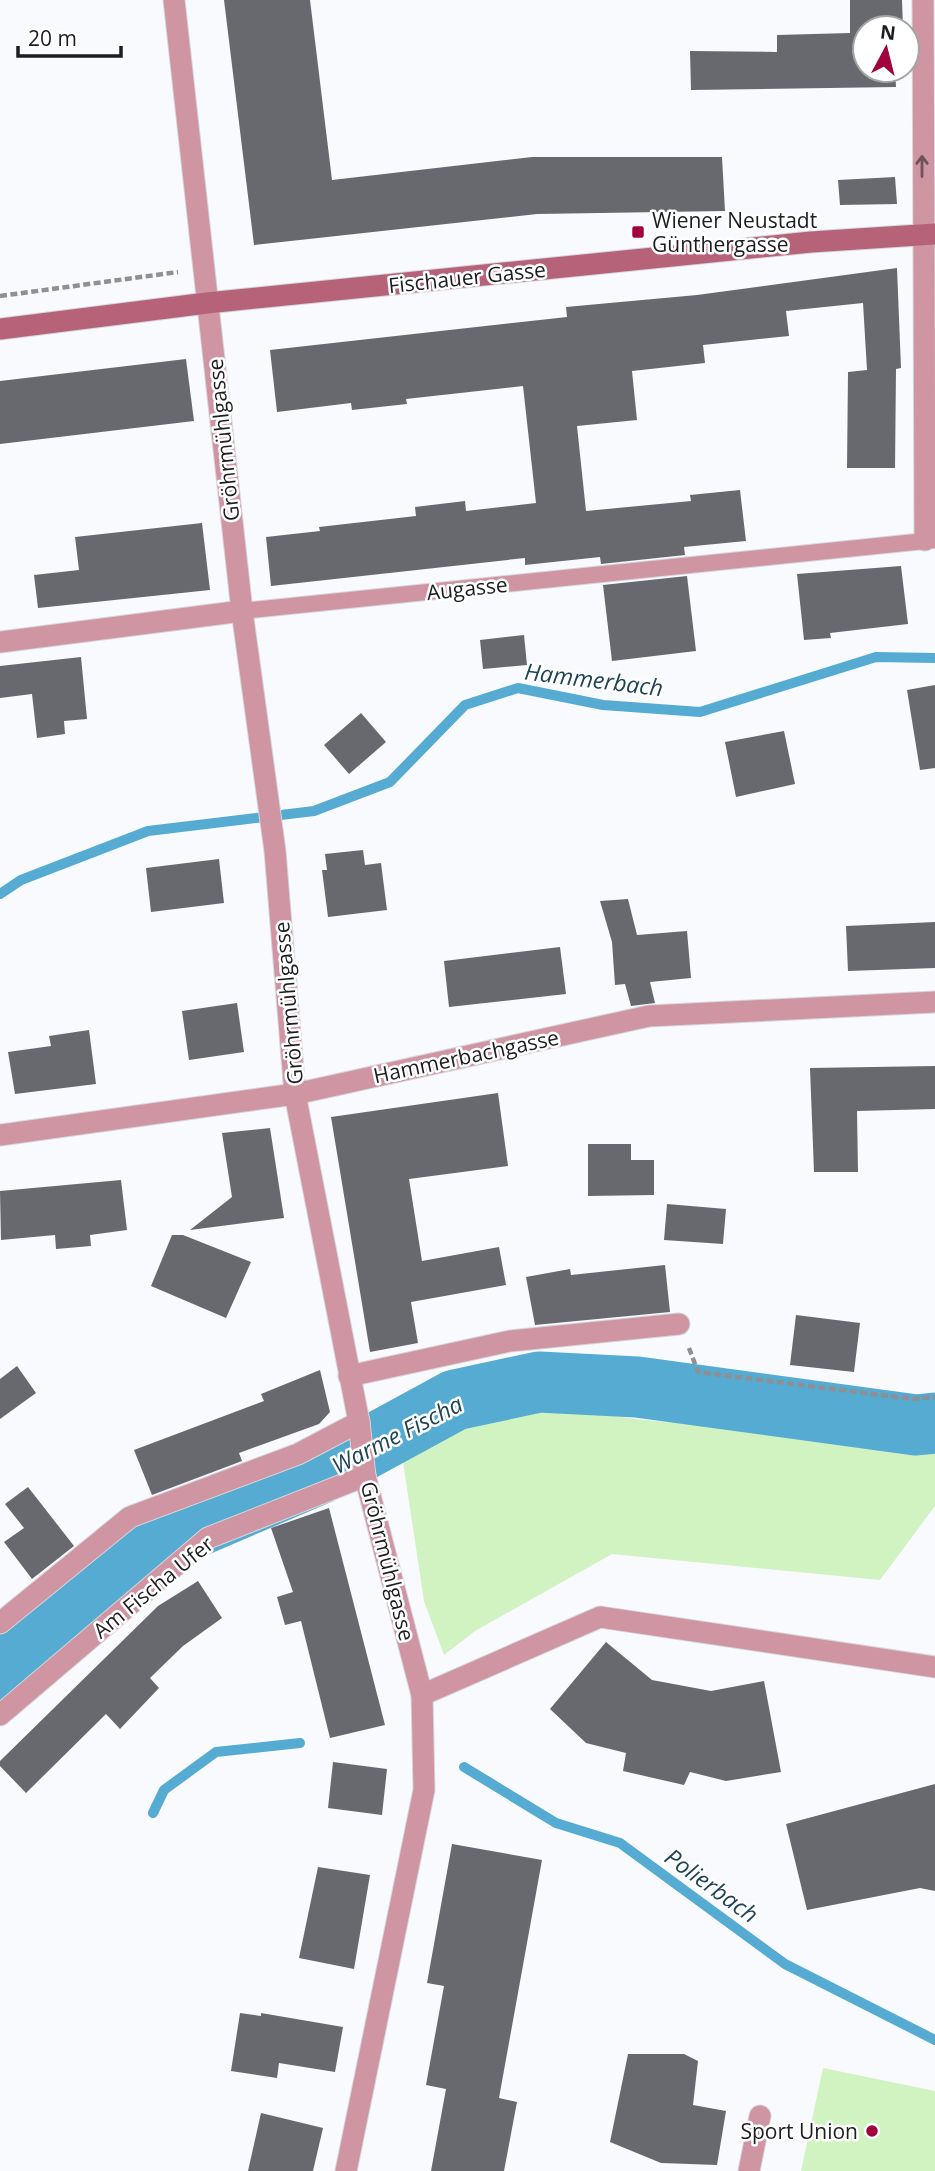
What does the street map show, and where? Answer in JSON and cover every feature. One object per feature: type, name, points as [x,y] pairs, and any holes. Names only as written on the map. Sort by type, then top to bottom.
[{"type":"main road","name":"Fischauer Gasse","points":[[0,329],[206,303],[928,234]]},
{"type":"street","name":"Gröhrmühlgasse","points":[[174,0],[242,611],[275,852],[295,1094],[359,1422],[365,1476],[422,1695],[424,1790],[346,2171]]},
{"type":"street","points":[[923,0],[930,540]]},
{"type":"street","name":"Augasse","points":[[0,642],[242,611]]},
{"type":"street","name":"Hammerbachgasse","points":[[0,1135],[295,1094],[649,1016],[935,1002]]},
{"type":"street","points":[[349,1376],[510,1341],[679,1324]]},
{"type":"street","points":[[0,1623],[130,1517],[298,1454],[359,1422]]},
{"type":"street","name":"Am Fischa Ufer","points":[[0,1716],[208,1538],[365,1476]]},
{"type":"street","points":[[422,1695],[600,1617],[935,1667]]},
{"type":"street","points":[[749,2171],[760,2116]]},
{"type":"lane","name":"Augasse","points":[[242,611],[930,540]]},
{"type":"path","points":[[0,296],[203,269]]},
{"type":"path","points":[[679,1324],[698,1373],[913,1399],[935,1397]]},
{"type":"green space","points":[[534,1403],[635,1419],[935,1447],[935,1506],[880,1580],[612,1554],[475,1631],[444,1655],[424,1601],[402,1455],[455,1417]]},
{"type":"green space","name":"Sport Union","points":[[823,2068],[935,2091],[935,2171],[801,2171]]},
{"type":"building","points":[[224,0],[310,0],[332,180],[532,157],[722,157],[725,211],[537,214],[254,245]]},
{"type":"building","points":[[850,0],[902,0],[902,14],[851,14],[851,84],[896,84],[896,87],[691,90],[690,51],[777,52],[777,35],[850,33]]},
{"type":"building","points":[[895,177],[897,204],[840,205],[838,180]]},
{"type":"building","points":[[897,268],[901,368],[896,369],[895,468],[847,468],[848,372],[867,370],[863,303],[786,311],[789,336],[703,345],[705,363],[632,371],[637,420],[577,426],[586,511],[691,501],[690,495],[740,490],[746,541],[684,547],[685,555],[601,564],[600,557],[525,565],[525,558],[271,586],[266,537],[320,531],[319,527],[416,516],[415,507],[465,501],[466,511],[536,503],[523,386],[406,399],[407,404],[352,410],[351,403],[277,412],[270,350],[567,317],[566,307],[697,295]]},
{"type":"building","points":[[186,359],[194,421],[0,444],[0,381]]},
{"type":"building","points":[[202,523],[210,590],[38,608],[34,575],[79,570],[75,537]]},
{"type":"building","points":[[901,566],[908,624],[830,633],[831,638],[804,640],[797,574]]},
{"type":"building","points":[[687,576],[696,651],[612,661],[603,585]]},
{"type":"building","points":[[524,635],[527,665],[483,669],[480,640]]},
{"type":"building","points":[[81,657],[87,719],[64,721],[65,734],[37,738],[32,694],[0,698],[0,666]]},
{"type":"building","points":[[935,685],[935,768],[920,770],[907,690]]},
{"type":"building","points":[[361,713],[386,742],[349,774],[324,745]]},
{"type":"building","points":[[784,731],[795,784],[736,797],[725,742]]},
{"type":"building","points":[[363,850],[365,865],[381,863],[387,910],[328,917],[322,870],[327,870],[325,854]]},
{"type":"building","points":[[219,859],[224,903],[151,912],[146,868]]},
{"type":"building","points":[[628,899],[637,935],[687,931],[691,978],[650,982],[655,1003],[631,1006],[625,984],[615,985],[612,942],[600,901]]},
{"type":"building","points":[[935,922],[935,968],[848,971],[846,926]]},
{"type":"building","points":[[560,947],[566,994],[449,1007],[444,961]]},
{"type":"building","points":[[237,1003],[244,1052],[189,1060],[182,1011]]},
{"type":"building","points":[[89,1030],[96,1084],[15,1094],[8,1052],[51,1046],[49,1036]]},
{"type":"building","points":[[935,1066],[935,1109],[857,1111],[858,1172],[814,1172],[810,1068]]},
{"type":"building","points":[[498,1093],[508,1166],[409,1179],[422,1261],[499,1247],[506,1285],[411,1302],[418,1343],[370,1352],[331,1117]]},
{"type":"building","points":[[270,1128],[284,1218],[190,1230],[232,1197],[222,1133]]},
{"type":"building","points":[[588,1144],[631,1144],[631,1160],[654,1160],[654,1195],[588,1196]]},
{"type":"building","points":[[121,1180],[127,1230],[90,1235],[91,1246],[56,1249],[55,1235],[1,1240],[0,1191]]},
{"type":"building","points":[[667,1204],[726,1209],[723,1244],[664,1240]]},
{"type":"building","points":[[172,1235],[183,1235],[251,1262],[226,1318],[151,1286]]},
{"type":"building","points":[[665,1265],[670,1312],[535,1325],[526,1277],[570,1269],[571,1275]]},
{"type":"building","points":[[796,1315],[860,1323],[854,1372],[790,1365]]},
{"type":"building","points":[[17,1366],[36,1393],[0,1419],[0,1379]]},
{"type":"building","points":[[320,1370],[330,1412],[319,1424],[239,1453],[242,1461],[152,1495],[134,1450],[264,1401],[261,1394]]},
{"type":"building","points":[[28,1487],[74,1546],[32,1579],[4,1542],[24,1528],[5,1504]]},
{"type":"building","points":[[329,1508],[385,1725],[330,1738],[301,1621],[285,1625],[277,1597],[293,1592],[271,1528]]},
{"type":"building","points":[[198,1581],[222,1618],[183,1646],[150,1678],[159,1688],[120,1729],[106,1714],[26,1793],[0,1766],[0,1761],[158,1606]]},
{"type":"building","points":[[606,1642],[652,1680],[711,1691],[764,1681],[781,1772],[726,1781],[690,1772],[684,1785],[623,1771],[626,1753],[586,1743],[550,1709]]},
{"type":"building","points":[[333,1762],[387,1769],[382,1815],[328,1808]]},
{"type":"building","points":[[935,1784],[935,1891],[920,1888],[807,1910],[786,1824]]},
{"type":"building","points":[[452,1844],[542,1860],[499,2098],[517,2102],[504,2171],[431,2171],[446,2089],[426,2085],[444,1986],[427,1983]]},
{"type":"building","points":[[318,1867],[370,1875],[354,1969],[299,1958]]},
{"type":"building","points":[[240,2013],[261,2016],[261,2013],[343,2027],[335,2072],[279,2063],[277,2078],[231,2071]]},
{"type":"building","points":[[628,2054],[684,2054],[698,2061],[693,2105],[726,2111],[717,2165],[661,2163],[610,2142]]},
{"type":"building","points":[[261,2113],[323,2128],[313,2171],[248,2171]]},
{"type":"waterway","name":"Hammerbach","points":[[0,894],[21,880],[148,831],[314,811],[390,782],[465,705],[518,688],[603,705],[700,712],[876,657],[935,658]]},
{"type":"waterway","name":"Warme Fischa","points":[[0,1673],[124,1567],[165,1540],[319,1474],[455,1400],[539,1382],[637,1387],[916,1425],[935,1423]]},
{"type":"waterway","name":"Polierbach","points":[[153,1813],[164,1790],[216,1752],[300,1743]]},
{"type":"waterway","name":"Polierbach","points":[[464,1767],[556,1823],[620,1843],[785,1964],[935,2040]]},
{"type":"place","name":"Wiener Neustadt Günthergasse","points":[[638,232]]},
{"type":"place","name":"Sport Union","points":[[872,2131]]}]
